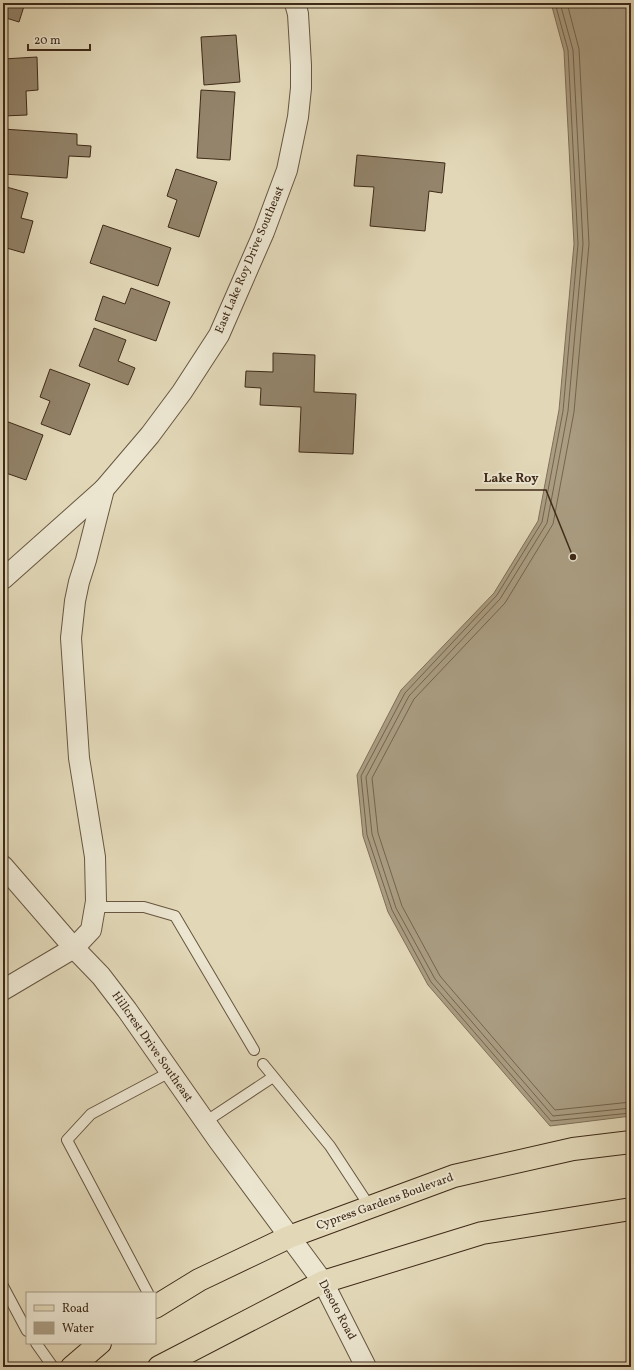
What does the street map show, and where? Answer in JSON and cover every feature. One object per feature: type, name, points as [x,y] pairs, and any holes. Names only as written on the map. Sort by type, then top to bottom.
[{"type":"main road","name":"Cypress Gardens Boulevard","points":[[156,1305],[199,1280],[289,1238],[454,1176],[573,1149],[631,1142]]},
{"type":"main road","points":[[159,1367],[323,1282],[482,1233],[631,1208]]},
{"type":"main road","points":[[72,1367],[99,1344]]},
{"type":"street","name":"East Lake Roy Drive Southeast","points":[[3,990],[74,948],[91,930],[96,901],[95,857],[78,758],[71,638],[78,589],[104,489],[150,435],[182,392],[219,336],[264,232],[287,170],[298,117],[301,88],[298,14],[295,3]]},
{"type":"street","points":[[3,579],[104,489]]},
{"type":"street","name":"Hillcrest Drive Southeast","points":[[3,866],[105,982],[127,1010],[205,1122],[278,1220],[289,1238]]},
{"type":"street","name":"Desoto Road","points":[[289,1238],[323,1282],[366,1367]]},
{"type":"lane","points":[[95,907],[144,907],[175,916],[254,1050]]},
{"type":"lane","points":[[263,1064],[330,1146],[370,1207]]},
{"type":"lane","points":[[147,1292],[66,1140],[91,1114],[170,1072]]},
{"type":"lane","points":[[205,1122],[273,1077]]},
{"type":"lane","points":[[3,1286],[26,1329]]},
{"type":"lane","points":[[37,1344],[53,1367]]},
{"type":"water","points":[[551,3],[631,3],[631,1116],[550,1126],[428,985],[388,912],[363,836],[357,775],[401,690],[494,593],[538,521],[559,410],[574,244],[564,51]]},
{"type":"building","points":[[3,3],[25,3],[19,22],[3,17]]},
{"type":"building","points":[[236,35],[240,82],[204,85],[201,37]]},
{"type":"building","points":[[37,57],[38,90],[26,91],[27,115],[3,116],[3,59]]},
{"type":"building","points":[[201,90],[235,92],[230,160],[197,158]]},
{"type":"building","points":[[3,129],[77,134],[77,145],[91,146],[90,157],[69,156],[67,178],[3,174]]},
{"type":"building","points":[[357,155],[445,163],[442,193],[429,191],[425,231],[370,226],[374,187],[354,186]]},
{"type":"building","points":[[176,169],[217,182],[199,237],[168,227],[177,200],[167,196]]},
{"type":"building","points":[[3,186],[28,193],[21,218],[33,221],[24,253],[3,247]]},
{"type":"building","points":[[103,225],[171,248],[158,286],[90,263]]},
{"type":"building","points":[[131,288],[170,302],[156,341],[95,320],[103,296],[125,304]]},
{"type":"building","points":[[94,328],[126,340],[118,361],[135,368],[128,385],[79,366]]},
{"type":"building","points":[[273,353],[315,355],[314,392],[356,394],[353,454],[299,452],[301,407],[260,405],[261,388],[245,387],[246,371],[273,372]]},
{"type":"building","points":[[50,369],[90,384],[70,435],[41,424],[50,401],[40,397]]},
{"type":"building","points":[[3,420],[43,435],[26,480],[3,472]]},
{"type":"place","name":"Lake Roy","points":[[573,557]]}]
